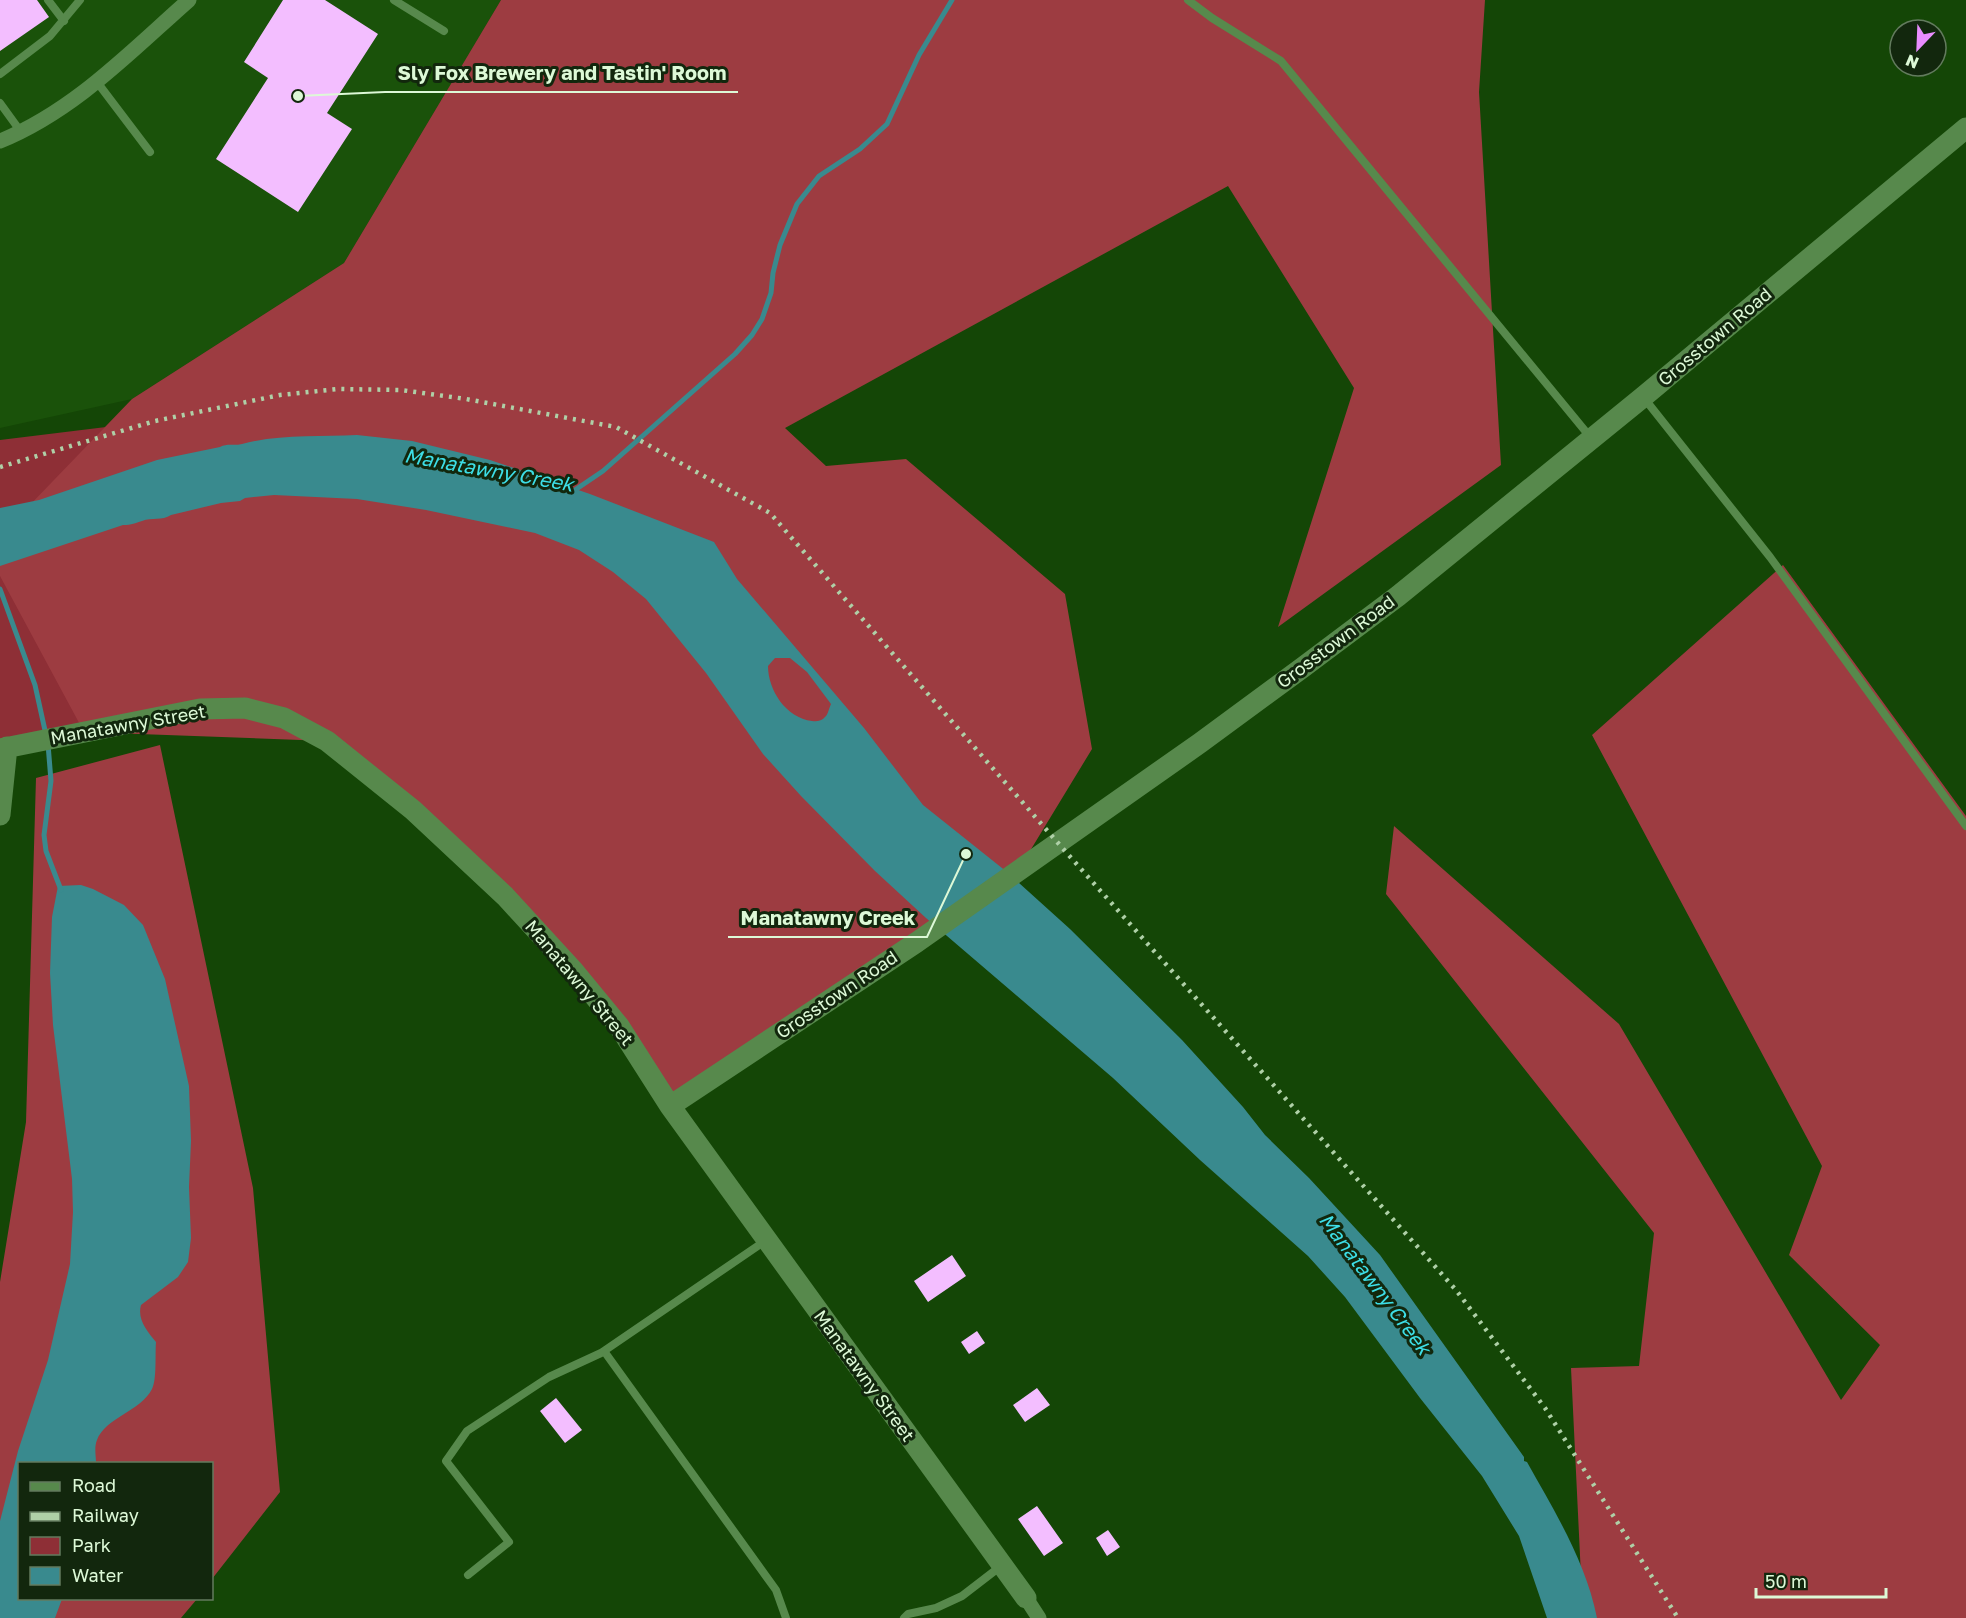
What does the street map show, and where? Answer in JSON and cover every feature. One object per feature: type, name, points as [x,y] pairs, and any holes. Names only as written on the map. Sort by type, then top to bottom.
[{"type":"street","points":[[0,141],[44,119],[97,82],[189,0]]},
{"type":"street","name":"Grosstown Road","points":[[670,1106],[917,942],[1193,748],[1398,596],[1643,397],[1966,128]]},
{"type":"street","name":"Manatawny Street","points":[[3,748],[201,709],[245,708],[284,718],[327,741],[413,810],[505,896],[572,969],[619,1026],[670,1106],[1026,1598]]},
{"type":"street","points":[[0,814],[3,748]]},
{"type":"street","points":[[1026,1598],[1039,1618]]},
{"type":"lane","points":[[48,0],[64,21]]},
{"type":"lane","points":[[0,74],[50,36],[80,0]]},
{"type":"lane","points":[[394,0],[444,31]]},
{"type":"lane","points":[[1188,0],[1212,18],[1281,61],[1592,439]]},
{"type":"lane","points":[[97,82],[150,152]]},
{"type":"lane","points":[[0,103],[21,132]]},
{"type":"lane","points":[[1643,397],[1770,557],[1966,826]]},
{"type":"lane","points":[[468,1575],[509,1542],[446,1461],[466,1431],[549,1377],[604,1351],[766,1240]]},
{"type":"lane","points":[[604,1351],[776,1590],[786,1618]]},
{"type":"lane","points":[[904,1618],[908,1614],[936,1608],[962,1596],[1002,1565]]},
{"type":"shaded area","points":[[0,0],[501,0],[344,263],[132,399],[0,428]]},
{"type":"shaded area","points":[[501,0],[1485,0],[1479,92],[1501,465],[1278,627],[1354,388],[1228,186],[785,428],[826,466],[906,459],[1065,594],[1092,749],[1019,869],[670,1106],[505,896],[327,741],[84,732],[0,576],[0,536],[132,399],[344,263]]},
{"type":"shaded area","points":[[1783,565],[1966,816],[1966,1618],[1583,1618],[1571,1368],[1639,1366],[1654,1233],[1386,894],[1394,826],[1619,1024],[1841,1400],[1880,1345],[1789,1255],[1822,1166],[1592,735]]},
{"type":"shaded area","points":[[160,745],[253,1188],[280,1492],[213,1578],[213,1462],[18,1462],[18,1600],[196,1600],[181,1618],[0,1618],[0,1282],[26,1122],[36,778]]},
{"type":"green space","points":[[155,421],[200,709],[0,748],[0,440]]},
{"type":"water","points":[[357,435],[412,441],[490,460],[590,494],[714,542],[737,579],[864,728],[923,805],[1007,872],[1070,929],[1182,1040],[1243,1107],[1265,1135],[1309,1178],[1380,1255],[1524,1457],[1524,1461],[1527,1462],[1577,1557],[1597,1618],[1547,1618],[1519,1536],[1482,1476],[1420,1398],[1345,1297],[1308,1256],[1200,1160],[1113,1078],[926,918],[875,871],[763,754],[706,673],[646,599],[613,572],[579,550],[535,533],[426,510],[357,499],[274,495],[245,498],[164,518],[123,525],[0,566],[0,508],[39,500],[157,460],[225,445],[239,445],[284,437]],"holes":[[[775,658],[790,658],[807,672],[831,704],[827,715],[819,721],[794,715],[775,693],[768,666]]]},
{"type":"water","points":[[81,885],[124,905],[143,925],[165,979],[189,1086],[191,1238],[188,1262],[178,1277],[141,1305],[142,1320],[156,1342],[155,1379],[147,1397],[101,1432],[96,1446],[96,1462],[18,1462],[18,1600],[62,1600],[55,1618],[0,1618],[0,1521],[18,1451],[48,1360],[70,1264],[72,1179],[53,1025],[50,973],[52,917],[58,886]]},
{"type":"building","points":[[0,0],[37,0],[49,17],[0,51]]},
{"type":"building","points":[[283,0],[325,0],[378,34],[327,113],[352,129],[298,212],[216,159],[268,78],[244,62]]},
{"type":"building","points":[[952,1255],[966,1276],[928,1302],[914,1281]]},
{"type":"building","points":[[977,1331],[985,1343],[969,1354],[961,1342]]},
{"type":"building","points":[[1037,1388],[1050,1405],[1025,1422],[1013,1405]]},
{"type":"building","points":[[556,1398],[582,1430],[565,1443],[540,1411]]},
{"type":"building","points":[[1037,1506],[1063,1543],[1044,1556],[1018,1519]]},
{"type":"building","points":[[1108,1530],[1120,1547],[1107,1556],[1096,1538]]},
{"type":"waterway","points":[[572,492],[603,471],[735,354],[752,335],[762,319],[771,293],[780,245],[797,204],[819,176],[860,149],[887,124],[919,55],[952,0]]},
{"type":"waterway","points":[[0,589],[35,685],[46,735]]},
{"type":"waterway","points":[[48,744],[51,781],[44,835],[46,851],[61,890]]},
{"type":"railway","points":[[0,467],[155,421],[280,395],[338,389],[401,390],[466,399],[616,427],[770,513],[1065,851],[1456,1290],[1545,1408],[1678,1618]]},
{"type":"place","name":"Sly Fox Brewery and Tastin' Room","points":[[298,96]]},
{"type":"place","name":"Manatawny Creek","points":[[966,854]]}]
